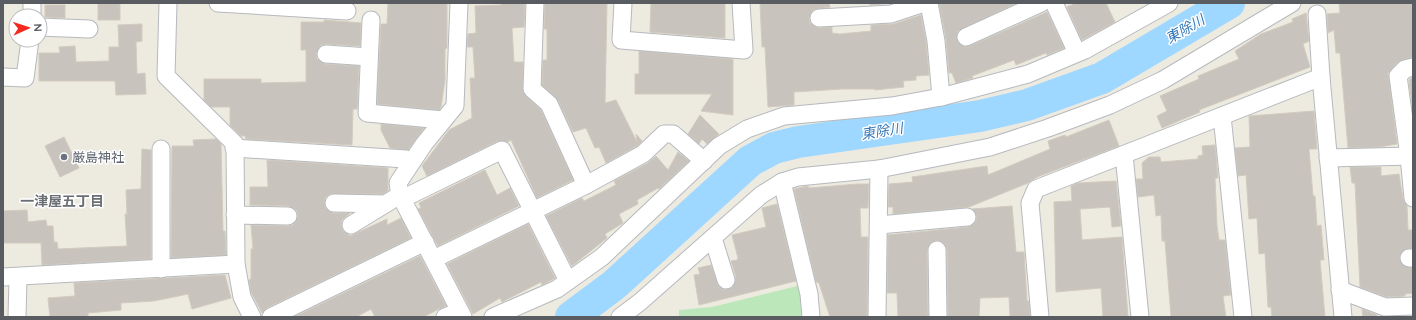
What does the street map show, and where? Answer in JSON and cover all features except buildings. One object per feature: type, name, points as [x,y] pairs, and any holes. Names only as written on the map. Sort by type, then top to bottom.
[{"type":"street","points":[[168,3],[166,76],[235,144],[236,264],[242,297],[252,317]]},
{"type":"street","points":[[218,3],[347,11]]},
{"type":"street","points":[[456,315],[434,259],[401,197],[398,183],[424,144],[455,106],[459,3]]},
{"type":"street","points":[[535,3],[532,89],[550,104],[586,185]]},
{"type":"street","points":[[623,3],[621,40],[744,50],[741,3]]},
{"type":"street","points":[[819,18],[891,14],[924,3]]},
{"type":"street","points":[[929,3],[936,41],[941,97]]},
{"type":"street","points":[[966,37],[1041,3]]},
{"type":"street","points":[[1054,3],[1078,53]]},
{"type":"street","points":[[493,317],[557,289],[602,257],[720,146],[747,129],[784,116],[892,106],[941,97],[1028,74],[1078,53],[1169,3]]},
{"type":"street","points":[[620,317],[640,302],[761,195],[782,182],[798,178],[879,169],[990,147],[1110,105],[1163,80],[1292,3]]},
{"type":"street","points":[[1317,14],[1321,77],[1343,317]]},
{"type":"street","points":[[371,20],[367,113],[443,120]]},
{"type":"street","points":[[48,27],[88,29]]},
{"type":"street","points":[[3,77],[25,78],[29,48]]},
{"type":"street","points":[[326,54],[370,56]]},
{"type":"street","points":[[1413,67],[1405,69],[1398,76],[1411,156],[1413,198]]},
{"type":"street","points":[[1040,317],[1030,203],[1036,189],[1321,77]]},
{"type":"street","points":[[1222,116],[1243,317]]},
{"type":"street","points":[[434,259],[586,185],[643,154],[664,134],[673,134],[704,161]]},
{"type":"street","points":[[161,148],[161,269]]},
{"type":"street","points":[[234,148],[406,159]]},
{"type":"street","points":[[351,224],[385,204],[502,150],[568,281]]},
{"type":"street","points":[[1124,155],[1140,317]]},
{"type":"street","points":[[1328,158],[1411,156]]},
{"type":"street","points":[[877,317],[879,169]]},
{"type":"street","points":[[782,182],[809,294],[811,317]]},
{"type":"street","points":[[334,202],[385,204]]},
{"type":"street","points":[[235,215],[288,216]]},
{"type":"street","points":[[879,226],[967,217]]},
{"type":"street","points":[[713,238],[726,280]]},
{"type":"street","points":[[272,317],[425,242]]},
{"type":"street","points":[[937,250],[938,317]]},
{"type":"street","points":[[17,317],[10,277],[236,264]]},
{"type":"street","points":[[1340,290],[1385,307],[1413,306]]},
{"type":"green space","points":[[801,285],[806,317],[679,317],[679,310],[712,307]]},
{"type":"waterway","name":"東除川","points":[[571,317],[614,285],[750,161],[774,148],[798,142],[980,116],[1027,105],[1102,78],[1229,3]]},
{"type":"place","name":"厳島神社","points":[[64,157]]},
{"type":"district","name":"一津屋五丁目","points":[[62,201]]}]
